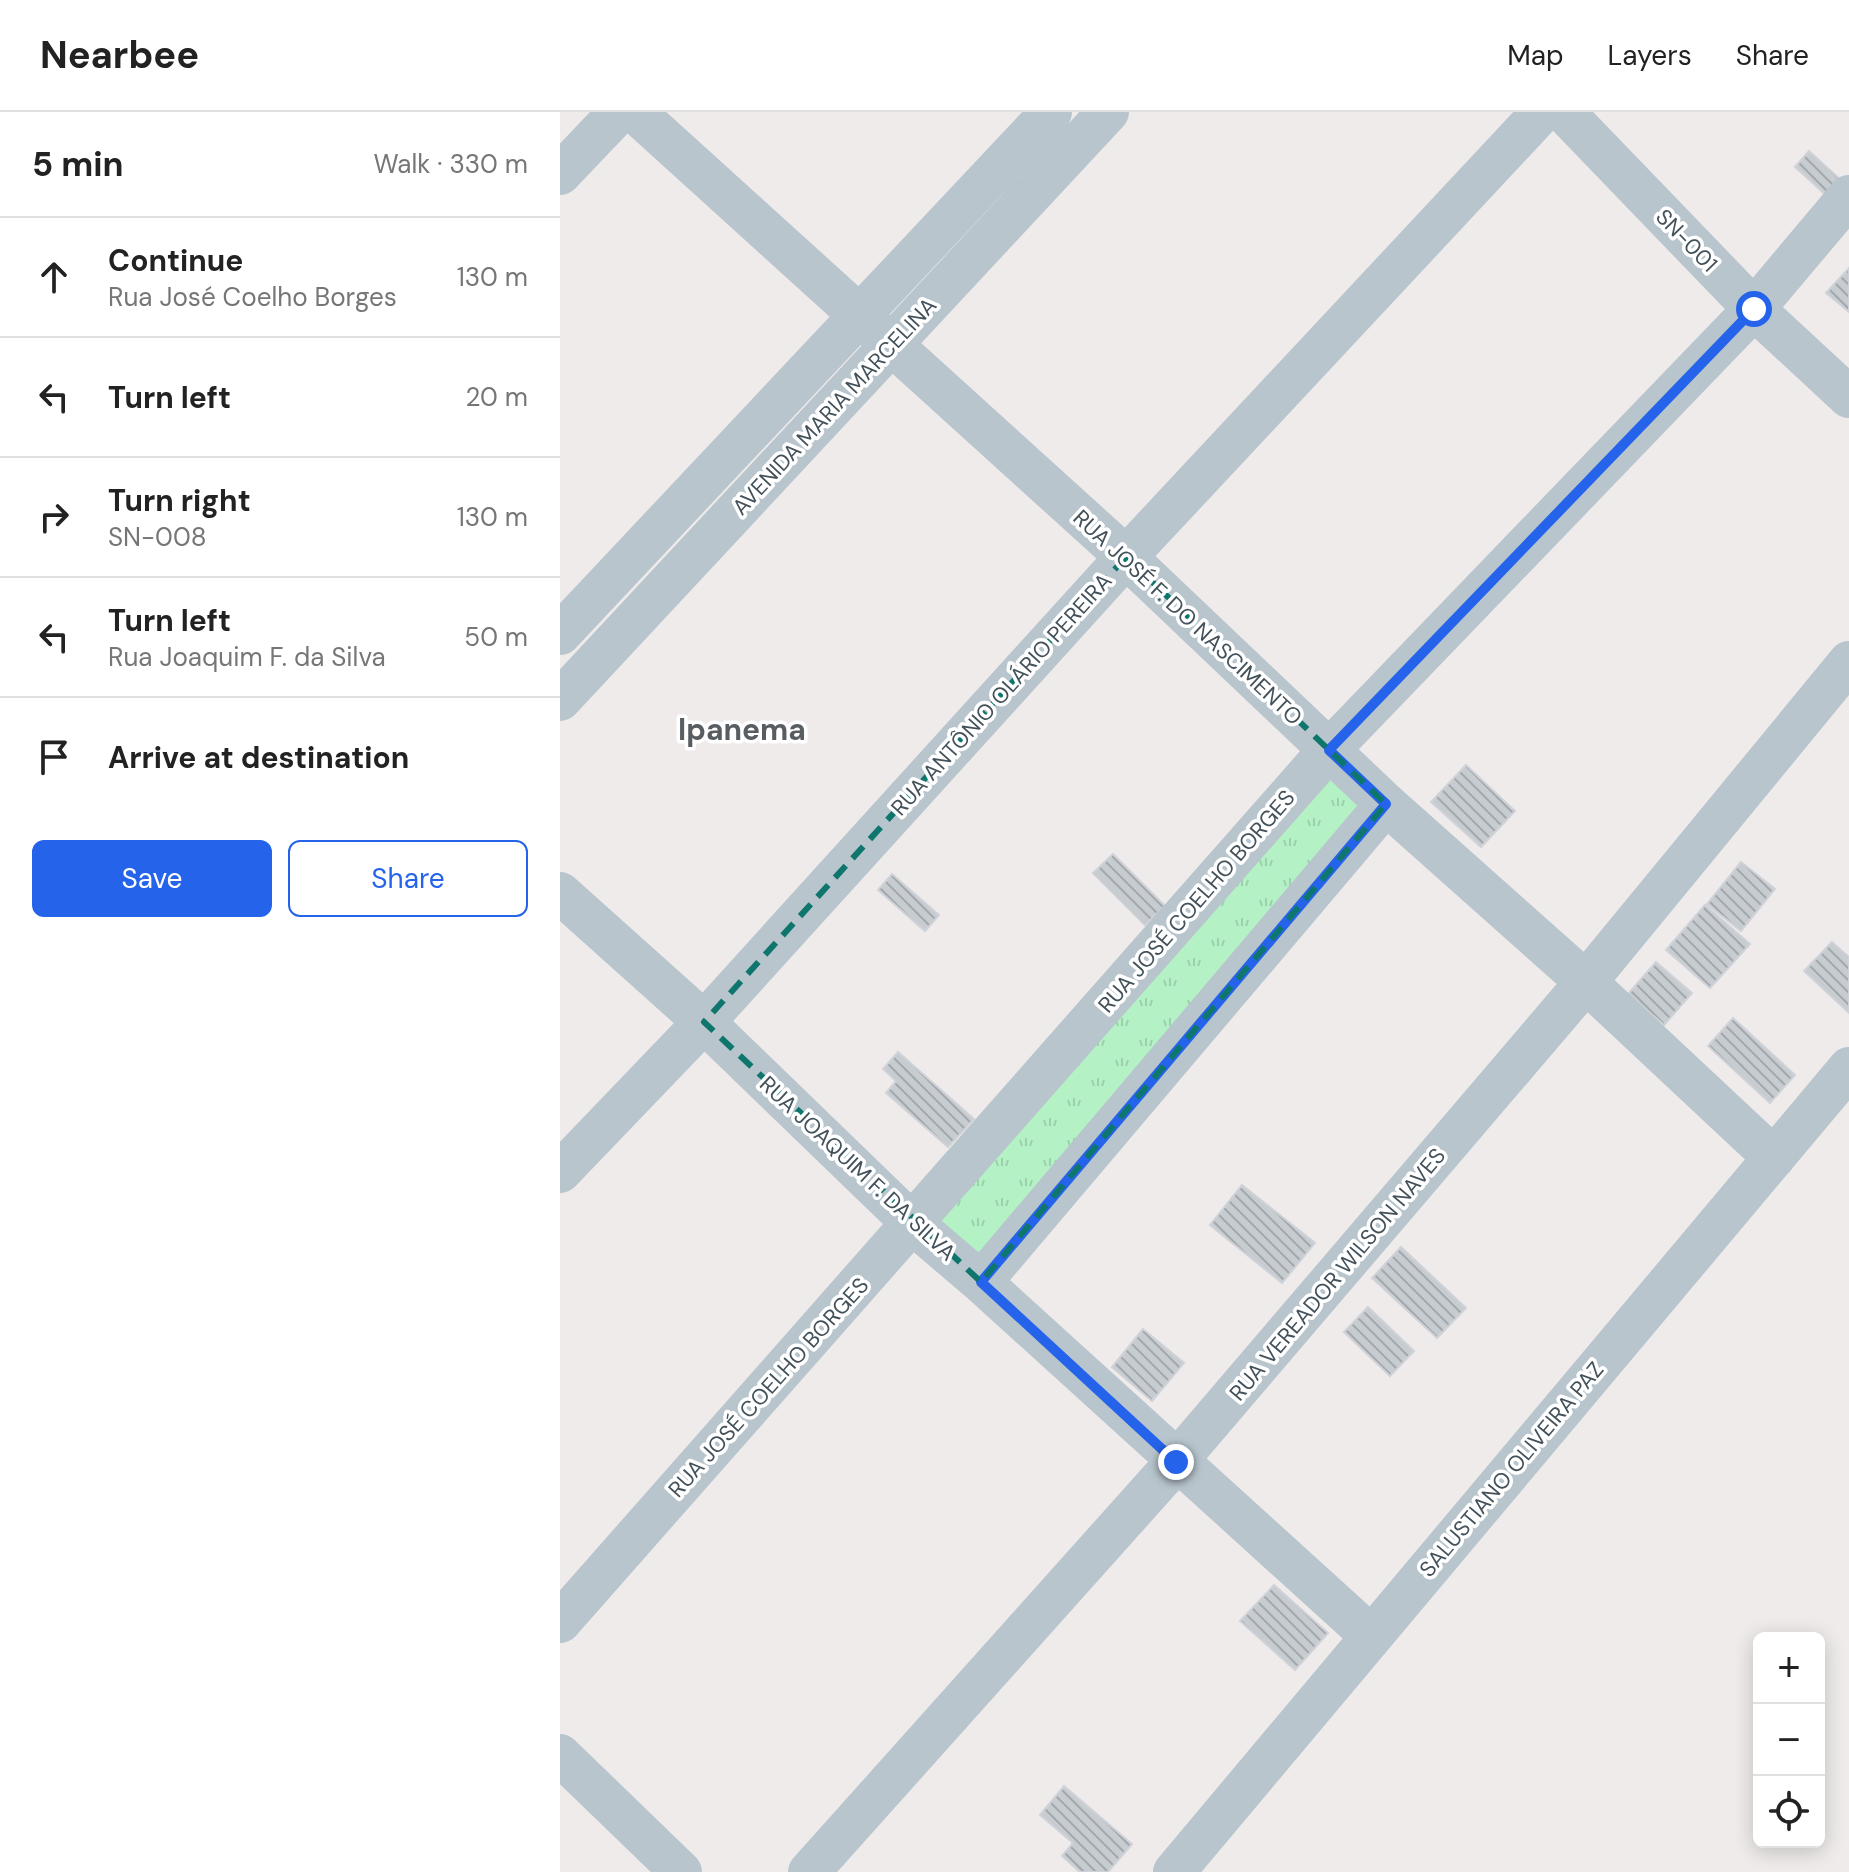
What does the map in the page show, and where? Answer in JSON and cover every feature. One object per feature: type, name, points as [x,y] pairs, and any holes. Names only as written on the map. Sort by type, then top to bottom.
[{"type":"street","points":[[560,174],[619,112]]},
{"type":"street","name":"RUA JOSÉ F. DO NASCIMENTO","points":[[635,112],[1126,557],[1386,804],[1586,982],[1774,1158]]},
{"type":"street","name":"AVENIDA MARIA MARCELINA","points":[[560,634],[1051,112]]},
{"type":"street","name":"AVENIDA MARIA MARCELINA","points":[[560,700],[1108,112]]},
{"type":"street","name":"RUA ANTÔNIO OLÁRIO PEREIRA","points":[[560,1172],[704,1022],[1126,557],[1542,112]]},
{"type":"street","name":"SN-001","points":[[1564,112],[1754,309],[1849,397]]},
{"type":"street","name":"RUA JOSÉ COELHO BORGES","points":[[560,1622],[1329,750],[1754,309],[1849,196]]},
{"type":"street","name":"RUA VEREADOR WILSON NAVES","points":[[809,1872],[1176,1462],[1586,982],[1849,662]]},
{"type":"street","points":[[981,1282],[1386,804]]},
{"type":"street","name":"RUA JOAQUIM F. DA SILVA","points":[[560,893],[704,1022],[913,1224],[1370,1635]]},
{"type":"street","name":"SALUSTIANO OLIVEIRA PAZ","points":[[1174,1872],[1849,1068]]},
{"type":"street","points":[[560,1755],[681,1872]]},
{"type":"highlighted area","points":[[1126,557],[1386,804],[981,1282],[704,1022]]},
{"type":"green space","points":[[1329,750],[1386,804],[981,1282],[913,1224]]},
{"type":"building","points":[[1809,151],[1842,181],[1828,197],[1795,167]]},
{"type":"building","points":[[1849,268],[1849,312],[1826,293]]},
{"type":"building","points":[[1466,765],[1515,811],[1481,847],[1431,802]]},
{"type":"building","points":[[1113,854],[1165,906],[1145,925],[1093,873]]},
{"type":"building","points":[[1741,862],[1775,889],[1741,931],[1707,904]]},
{"type":"building","points":[[892,874],[939,915],[925,931],[878,890]]},
{"type":"building","points":[[1705,905],[1750,944],[1710,988],[1666,950]]},
{"type":"building","points":[[1832,942],[1849,957],[1849,1013],[1804,971]]},
{"type":"building","points":[[1656,962],[1692,993],[1664,1025],[1628,994]]},
{"type":"building","points":[[1733,1018],[1795,1075],[1770,1103],[1708,1046]]},
{"type":"building","points":[[898,1052],[974,1119],[948,1147],[886,1093],[896,1081],[883,1069]]},
{"type":"building","points":[[1242,1185],[1315,1243],[1282,1283],[1210,1225]]},
{"type":"building","points":[[1401,1247],[1466,1308],[1437,1338],[1372,1278]]},
{"type":"building","points":[[1368,1307],[1414,1351],[1390,1376],[1344,1332]]},
{"type":"building","points":[[1143,1329],[1184,1363],[1152,1401],[1112,1367]]},
{"type":"building","points":[[1274,1585],[1328,1633],[1295,1670],[1240,1621]]},
{"type":"building","points":[[1064,1786],[1132,1844],[1108,1872],[1080,1872],[1062,1856],[1073,1843],[1040,1815]]},
{"type":"district","name":"Ipanema","points":[[742,730]]},
{"type":"route","points":[[1176,1462],[981,1282],[1386,804],[1329,750],[1754,309]]}]
